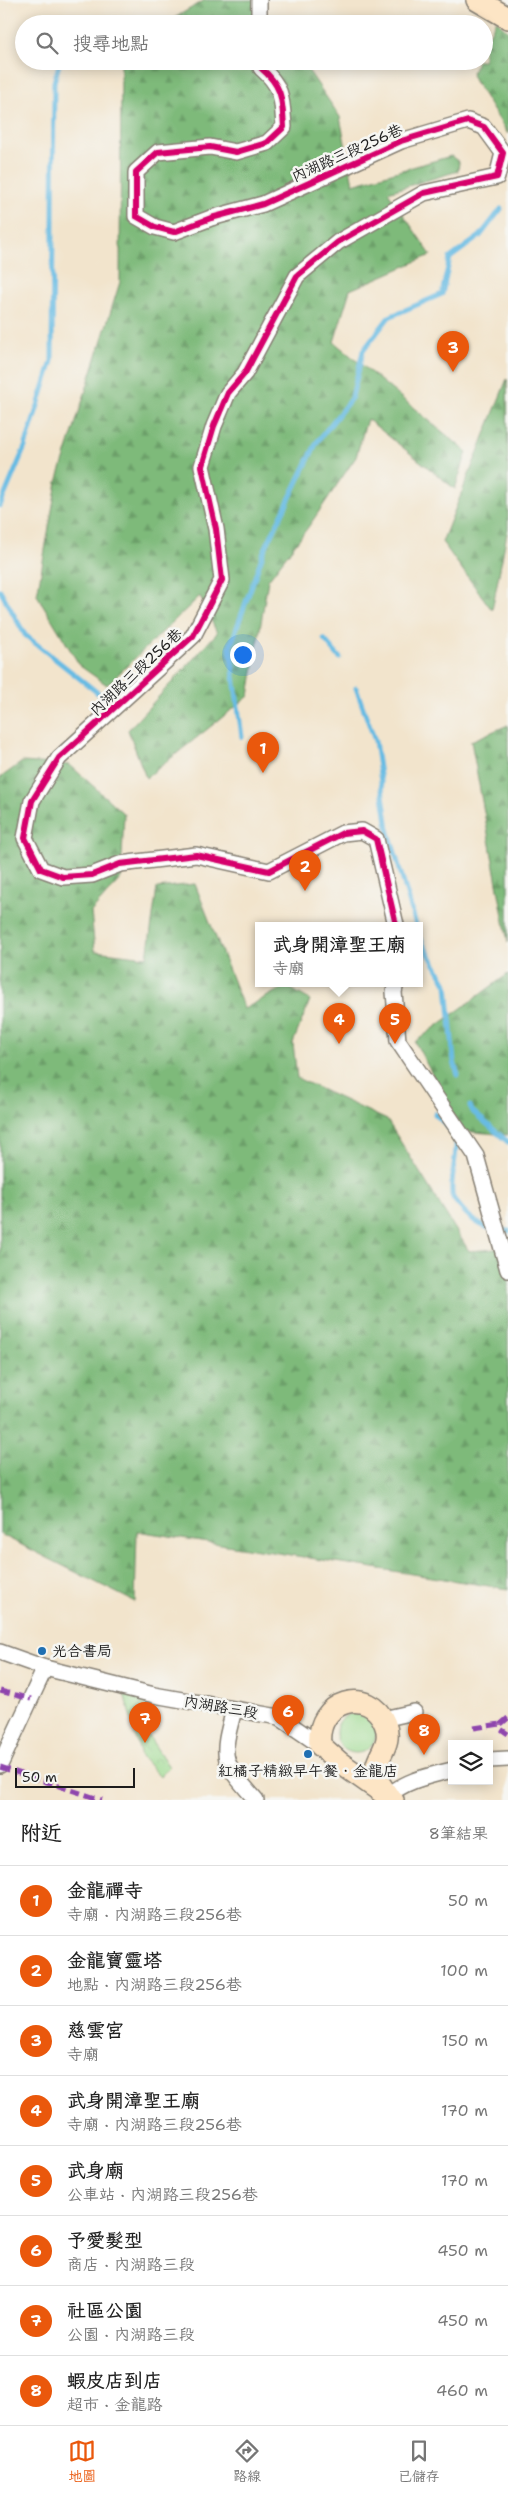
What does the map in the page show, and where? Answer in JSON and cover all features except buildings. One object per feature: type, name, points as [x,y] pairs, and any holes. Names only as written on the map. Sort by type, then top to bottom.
[{"type":"street","points":[[259,0],[259,15]]},
{"type":"street","points":[[477,0],[508,18]]},
{"type":"street","name":"內湖路三段256巷","points":[[263,70],[275,81],[282,101],[284,127],[267,144],[236,152],[210,147],[158,152],[136,172],[136,216],[155,226],[174,232],[211,218],[263,204],[401,141],[468,121],[484,127],[503,153],[496,177],[424,193],[338,242],[297,276],[246,373],[228,393],[214,426],[202,466],[216,529],[222,580],[193,636],[59,758],[32,801],[26,838],[41,869],[63,877],[92,875],[127,863],[196,855],[269,871],[343,833],[362,831],[376,839],[395,922]]},
{"type":"street","points":[[395,987],[398,1041],[476,1156],[508,1270]]},
{"type":"street","name":"內湖路三段","points":[[0,1652],[45,1668],[154,1695],[279,1717],[320,1745]]},
{"type":"street","points":[[0,1765],[45,1668]]},
{"type":"street","points":[[349,1702],[361,1703],[372,1707],[382,1719],[388,1737],[386,1748],[376,1769],[376,1778],[390,1798],[339,1762],[320,1745],[318,1733],[322,1722],[328,1712],[338,1705],[349,1702]]},
{"type":"street","points":[[234,1710],[228,1732],[226,1760],[229,1768],[256,1800]]},
{"type":"street","points":[[382,1719],[414,1712]]},
{"type":"street","points":[[493,1760],[508,1759]]},
{"type":"street","points":[[390,1798],[410,1782],[448,1771]]},
{"type":"green space","points":[[205,0],[255,0],[266,15],[179,15]]},
{"type":"green space","points":[[496,20],[508,31],[508,134],[471,75],[473,70],[493,70],[493,26]]},
{"type":"green space","points":[[121,70],[308,70],[340,117],[353,184],[451,156],[459,162],[458,171],[388,192],[431,255],[350,290],[334,342],[467,452],[455,489],[367,419],[356,457],[309,526],[268,580],[249,696],[146,778],[128,730],[217,633],[200,596],[107,685],[80,666],[37,595],[57,482],[120,282]]},
{"type":"green space","points":[[507,379],[508,528],[492,610],[442,542]]},
{"type":"green space","points":[[508,725],[508,943],[471,741]]},
{"type":"green space","points":[[22,762],[70,765],[124,814],[121,878],[91,912],[95,951],[147,957],[157,888],[195,884],[244,1009],[284,987],[288,987],[310,1000],[293,1043],[297,1078],[387,1120],[469,1251],[508,1248],[508,1589],[137,1531],[135,1602],[0,1534],[0,778]]},
{"type":"green space","points":[[508,974],[508,1135],[462,1131],[415,1042]]},
{"type":"green space","points":[[124,1693],[147,1699],[144,1729],[169,1767],[160,1777],[141,1757]]},
{"type":"green space","points":[[356,1713],[370,1719],[376,1733],[370,1747],[356,1753],[342,1747],[336,1733],[342,1719]]},
{"type":"waterway","points":[[0,506],[25,447],[52,361],[54,82],[57,70]]},
{"type":"waterway","points":[[242,737],[230,647],[264,551],[317,442],[352,397],[363,351],[389,317],[442,294],[450,258],[480,236],[501,209]]},
{"type":"waterway","points":[[0,590],[25,635],[113,705]]},
{"type":"waterway","points":[[324,639],[340,658]]},
{"type":"waterway","points":[[356,688],[375,741],[388,829],[415,922]]},
{"type":"waterway","points":[[423,944],[447,985],[454,1062],[458,1075]]},
{"type":"waterway","points":[[470,1106],[472,1111],[508,1142]]},
{"type":"waterway","points":[[435,1114],[449,1128]]},
{"type":"waterway","points":[[456,1136],[452,1180],[453,1199],[476,1222],[494,1230],[508,1231]]},
{"type":"marked path","points":[[0,1691],[31,1699]]},
{"type":"marked path","points":[[508,1718],[501,1724],[501,1729],[508,1734]]},
{"type":"marked path","points":[[474,1728],[501,1724]]},
{"type":"marked path","points":[[0,1767],[102,1800]]},
{"type":"cycle path","points":[[263,70],[274,81],[280,94],[284,127],[267,143],[236,152],[210,147],[158,152],[136,172],[136,216],[155,227],[174,232],[211,218],[263,204],[401,141],[468,121],[484,127],[503,153],[497,177],[424,193],[338,242],[297,276],[245,373],[228,393],[214,426],[202,466],[216,529],[222,580],[193,636],[59,758],[32,801],[25,838],[41,869],[63,877],[92,875],[120,864],[196,855],[269,871],[343,833],[362,831],[376,839],[395,922]]},
{"type":"place","name":"慈雲宮","points":[[453,372]]},
{"type":"place","name":"金龍禪寺","points":[[263,773]]},
{"type":"place","name":"金龍寶靈塔","points":[[305,891]]},
{"type":"place","name":"武身開漳聖王廟","points":[[339,1044]]},
{"type":"place","name":"武身廟","points":[[395,1044]]},
{"type":"place","name":"光合書局","points":[[42,1651]]},
{"type":"place","name":"予愛髮型","points":[[288,1736]]},
{"type":"place","name":"社區公園","points":[[145,1743]]},
{"type":"place","name":"紅橘子精緻早午餐．金龍店","points":[[308,1754]]},
{"type":"place","name":"蝦皮店到店","points":[[424,1755]]}]
